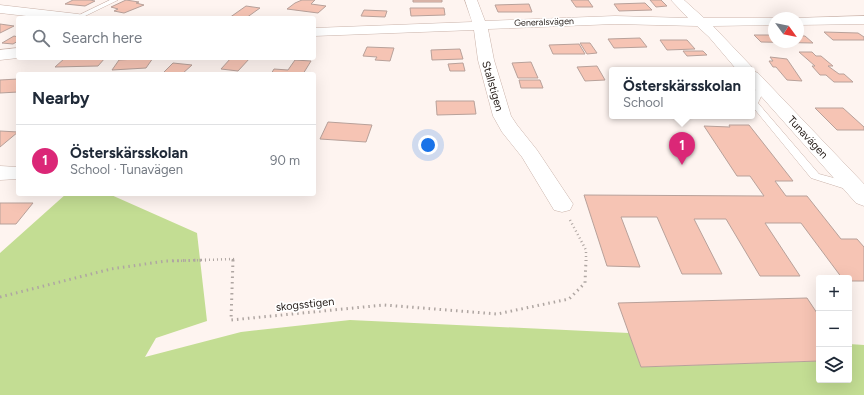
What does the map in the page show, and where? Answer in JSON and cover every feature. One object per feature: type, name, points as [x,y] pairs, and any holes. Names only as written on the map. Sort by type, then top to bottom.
[{"type":"street","name":"Stallstigen","points":[[471,0],[480,25],[486,60],[502,116],[509,128],[530,154],[562,204]]},
{"type":"street","points":[[677,0],[701,22],[743,67]]},
{"type":"street","points":[[0,9],[60,16]]},
{"type":"street","name":"Generalsvägen","points":[[316,32],[616,20],[701,22],[768,21]]},
{"type":"street","points":[[804,21],[864,20]]},
{"type":"street","points":[[0,56],[16,53]]},
{"type":"street","name":"Tunavägen","points":[[757,81],[859,193]]},
{"type":"lane","points":[[81,16],[115,0]]},
{"type":"path","name":"skogsstigen","points":[[0,296],[111,269],[166,261],[233,259],[231,320],[384,305],[497,314],[569,299],[585,283],[586,250],[562,204]]},
{"type":"green space","points":[[64,196],[114,196],[197,233],[207,321],[156,338],[145,357],[241,332],[350,320],[629,333],[641,367],[816,361],[816,383],[852,383],[852,344],[864,345],[864,395],[0,395],[0,253]]},
{"type":"building","points":[[73,0],[95,1],[85,6],[65,4]]},
{"type":"building","points":[[126,0],[139,2],[136,3],[144,5],[124,13],[114,11],[118,9],[111,7]]},
{"type":"building","points":[[302,0],[315,0],[311,4],[326,6],[318,13],[287,9]]},
{"type":"building","points":[[413,0],[442,0],[442,2],[413,2]]},
{"type":"building","points":[[571,0],[588,0],[593,7],[576,7]]},
{"type":"building","points":[[650,0],[661,0],[667,6],[656,7]]},
{"type":"building","points":[[645,3],[652,10],[619,11],[614,4]]},
{"type":"building","points":[[529,4],[532,12],[498,12],[495,5]]},
{"type":"building","points":[[246,6],[260,8],[249,16],[232,16]]},
{"type":"building","points":[[410,8],[444,8],[445,15],[411,16]]},
{"type":"building","points":[[364,10],[387,11],[385,17],[361,16]]},
{"type":"building","points":[[0,24],[14,26],[0,33]]},
{"type":"building","points":[[824,32],[858,33],[864,37],[864,40],[833,40]]},
{"type":"building","points":[[754,35],[768,35],[768,42],[761,42]]},
{"type":"building","points":[[14,36],[16,36],[16,42],[13,44],[2,43]]},
{"type":"building","points":[[804,36],[805,36],[813,43],[804,43]]},
{"type":"building","points":[[640,38],[647,47],[614,48],[608,39]]},
{"type":"building","points":[[660,40],[687,40],[695,49],[667,50]]},
{"type":"building","points":[[580,43],[590,43],[597,53],[587,54]]},
{"type":"building","points":[[579,44],[585,54],[553,54],[549,45]]},
{"type":"building","points":[[367,47],[394,48],[390,61],[375,60],[377,57],[363,56]]},
{"type":"building","points":[[460,49],[463,59],[432,60],[431,50]]},
{"type":"building","points":[[683,51],[703,51],[707,55],[687,56]]},
{"type":"building","points":[[799,52],[812,52],[816,56],[821,56],[833,66],[828,66],[839,74],[844,74],[853,82],[834,82],[826,75],[820,75],[812,66],[815,66]]},
{"type":"building","points":[[770,57],[787,59],[802,81],[787,80],[776,67],[773,67],[769,61],[773,61]]},
{"type":"building","points":[[63,60],[103,60],[98,66],[55,67]]},
{"type":"building","points":[[119,60],[152,60],[146,68],[112,70]]},
{"type":"building","points":[[229,60],[248,60],[238,71],[221,69]]},
{"type":"building","points":[[295,60],[311,61],[304,72],[272,72],[274,69],[288,70]]},
{"type":"building","points":[[531,62],[538,78],[518,78],[512,63]]},
{"type":"building","points":[[173,63],[192,65],[184,72],[164,72]]},
{"type":"building","points":[[463,63],[465,71],[450,71],[448,64]]},
{"type":"building","points":[[597,66],[605,80],[585,81],[577,67]]},
{"type":"building","points":[[16,79],[16,92],[0,93],[0,80]]},
{"type":"building","points":[[519,80],[540,80],[543,88],[521,88]]},
{"type":"building","points":[[436,101],[474,101],[476,114],[437,115]]},
{"type":"building","points":[[815,108],[843,108],[864,127],[864,130],[837,130]]},
{"type":"building","points":[[328,122],[372,125],[366,142],[320,139]]},
{"type":"building","points":[[729,125],[749,125],[793,181],[775,181],[786,196],[807,196],[841,239],[857,239],[864,247],[864,281],[852,281],[852,275],[840,275],[801,223],[765,223],[800,276],[760,276],[726,219],[694,219],[722,274],[682,274],[657,217],[621,217],[640,267],[607,266],[584,195],[764,196],[750,176],[737,176],[704,126],[730,127]]},
{"type":"building","points":[[0,131],[16,132],[16,134],[0,147]]},
{"type":"building","points":[[0,203],[33,203],[16,224],[0,224]]},
{"type":"building","points":[[807,298],[816,312],[816,361],[641,367],[618,303]]},
{"type":"place","name":"Österskärsskolan","points":[[682,165]]}]
